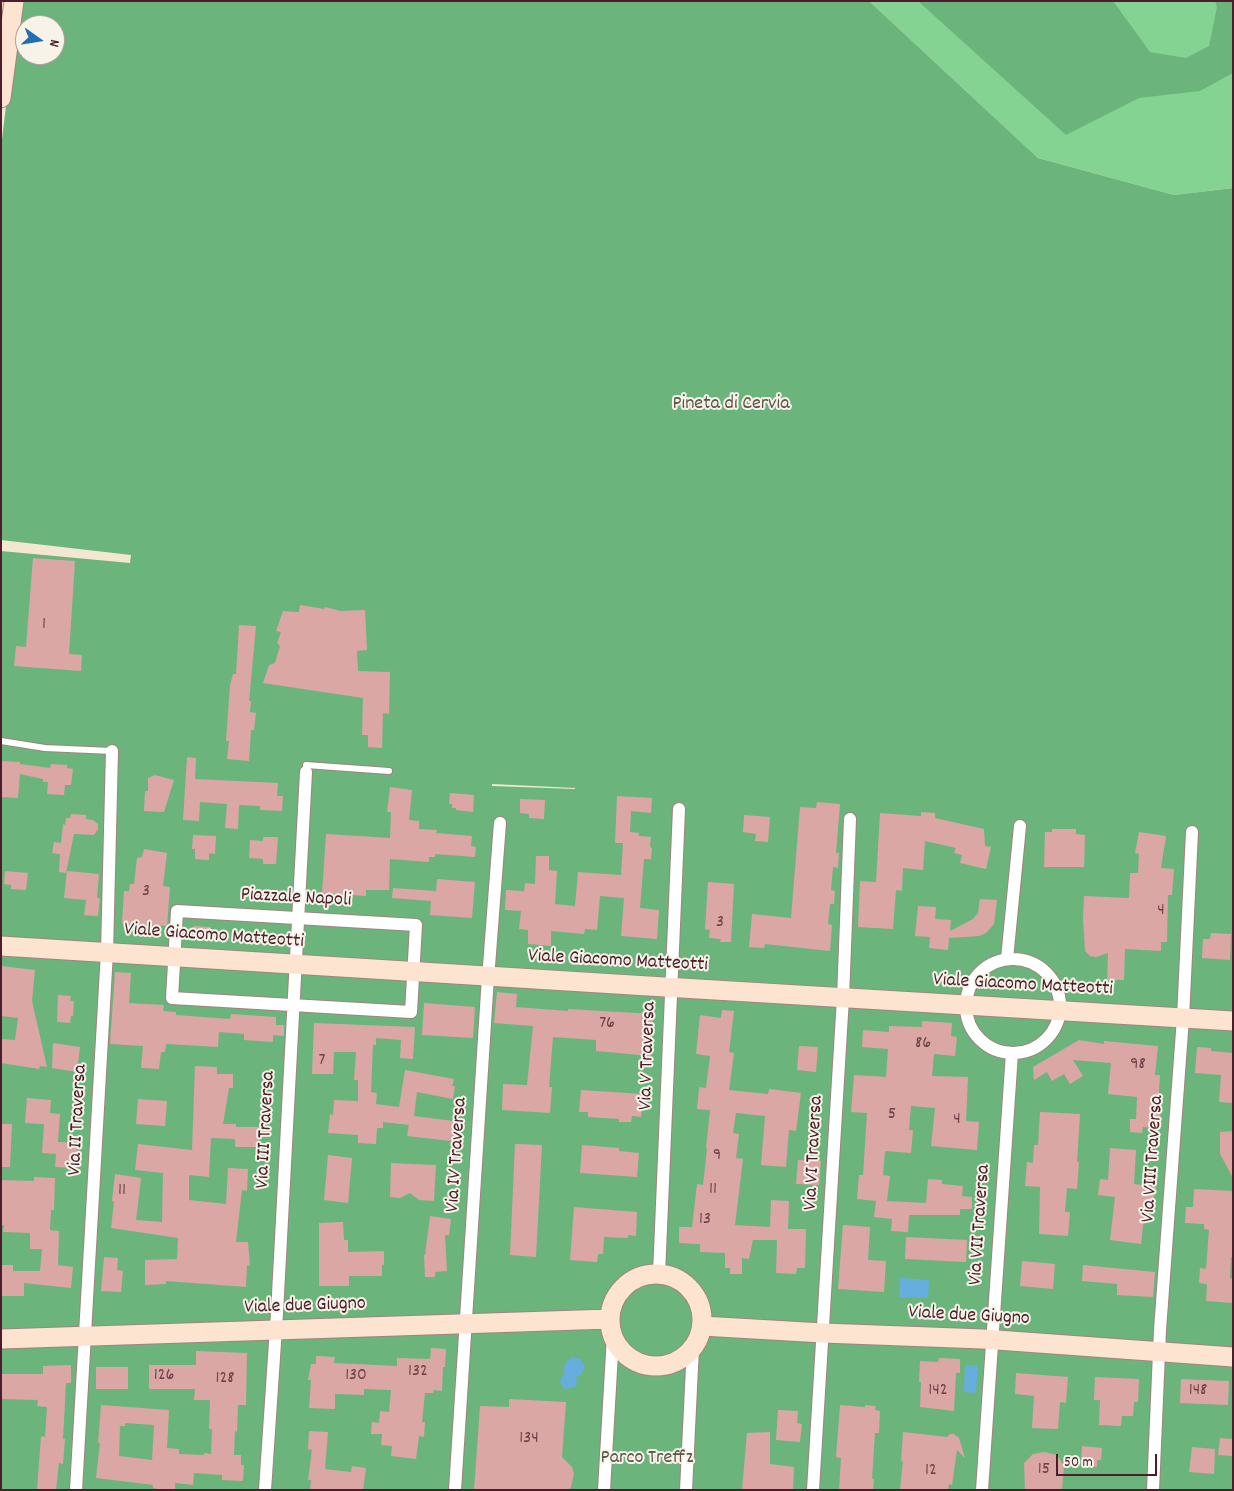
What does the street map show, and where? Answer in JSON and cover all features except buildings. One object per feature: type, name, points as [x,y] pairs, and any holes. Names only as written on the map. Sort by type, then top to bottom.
[{"type":"street","points":[[1,98],[14,1]]},
{"type":"street","name":"Via II Traversa","points":[[76,1490],[107,952],[112,751]]},
{"type":"street","name":"Via III Traversa","points":[[265,1490],[276,1331],[306,772]]},
{"type":"street","name":"Via V Traversa","points":[[659,1274],[679,809]]},
{"type":"street","name":"Via VI Traversa","points":[[813,1490],[843,998],[850,819]]},
{"type":"street","name":"Via IV Traversa","points":[[455,1490],[488,977],[500,823]]},
{"type":"street","points":[[1006,959],[1020,826]]},
{"type":"street","name":"Via VIII Traversa","points":[[1153,1490],[1159,1351],[1183,1018],[1192,832]]},
{"type":"street","name":"Piazzale Napoli","points":[[177,911],[297,918],[416,925],[411,1012],[172,998],[177,911]]},
{"type":"street","name":"Viale Giacomo Matteotti","points":[[1,946],[295,966],[1233,1021]]},
{"type":"street","points":[[1006,959],[1021,959],[1034,963],[1046,971],[1054,982],[1059,996],[1060,1010],[1057,1024],[1050,1036],[1039,1045],[1026,1051],[1012,1053],[1002,1051],[983,1042],[971,1025],[967,1004],[968,994],[978,975],[996,962],[1006,959]]},
{"type":"street","name":"Via VII Traversa","points":[[982,1490],[1012,1053]]},
{"type":"street","points":[[604,1490],[611,1328],[615,1298],[625,1286],[638,1277],[648,1274],[659,1274],[674,1277],[686,1285],[696,1297],[701,1311],[702,1326],[699,1337],[693,1347],[677,1362],[666,1365],[644,1365],[629,1358],[618,1346],[611,1328]]},
{"type":"street","name":"Viale due Giugno","points":[[1,1339],[466,1323],[611,1328]]},
{"type":"street","name":"Viale due Giugno","points":[[702,1326],[992,1340],[1233,1357]]},
{"type":"street","points":[[686,1490],[693,1347]]},
{"type":"lane","points":[[1,741],[45,748],[112,751]]},
{"type":"lane","points":[[306,772],[306,765],[390,771]]},
{"type":"green space","points":[[19,1],[869,1],[1038,158],[1174,195],[1233,188],[1233,1490],[1,1490],[1,551],[130,563],[131,555],[1,540],[1,147],[15,33],[15,65],[65,65],[65,15],[17,15]],"holes":[[[492,784],[575,788],[492,786]]]},
{"type":"green space","points":[[869,1],[1233,1],[1233,188],[1174,195],[1038,158]]},
{"type":"green space","points":[[918,1],[1113,1],[1150,52],[1186,58],[1209,46],[1217,7],[1215,1],[1233,1],[1233,73],[1200,91],[1139,98],[1066,135]]},
{"type":"water","points":[[900,1278],[929,1280],[928,1298],[899,1297]]},
{"type":"water","points":[[572,1357],[580,1359],[585,1366],[582,1373],[576,1377],[577,1384],[575,1387],[565,1389],[560,1382],[565,1373],[565,1364]]},
{"type":"water","points":[[965,1365],[978,1365],[976,1393],[964,1392]]},
{"type":"park label","name":"Pineta di Cervia","points":[[731,405]]},
{"type":"park label","name":"Parco Treffz","points":[[647,1459]]}]
